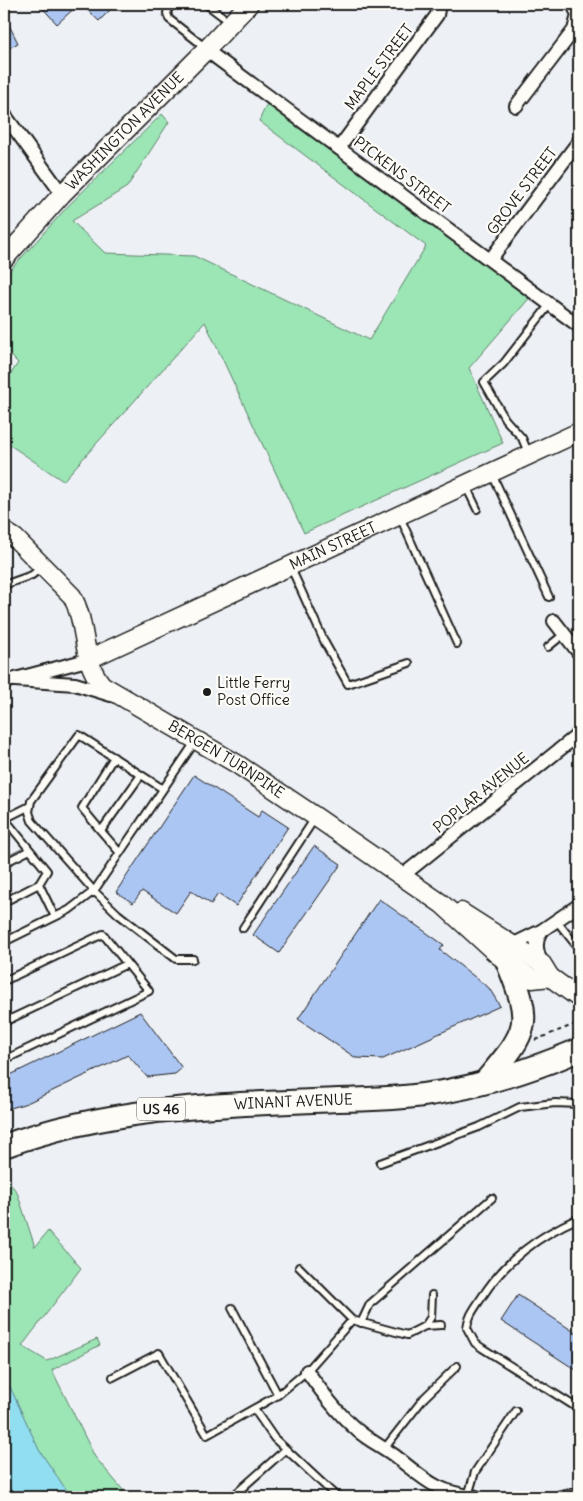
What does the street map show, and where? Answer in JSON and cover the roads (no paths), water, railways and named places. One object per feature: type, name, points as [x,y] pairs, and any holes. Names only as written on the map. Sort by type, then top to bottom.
[{"type":"highway","points":[[485,1082],[515,1044],[523,1022],[522,998],[510,953]]},
{"type":"highway","name":"WINANT AVENUE","points":[[4,1146],[75,1124],[136,1112],[201,1106],[421,1095],[485,1082],[524,1071],[579,1050]]},
{"type":"street","name":"WASHINGTON AVENUE","points":[[4,259],[62,194],[207,49],[249,4]]},
{"type":"street","name":"MAPLE STREET","points":[[339,148],[438,15],[439,4]]},
{"type":"street","points":[[516,106],[574,30],[578,15],[573,4]]},
{"type":"street","name":"PICKENS STREET","points":[[207,49],[579,326]]},
{"type":"street","points":[[4,114],[62,194]]},
{"type":"street","name":"GROVE STREET","points":[[490,260],[579,141]]},
{"type":"street","name":"MAIN STREET","points":[[87,660],[492,474],[579,432]]},
{"type":"street","points":[[4,530],[15,538],[72,596],[78,606],[87,660],[9,681]]},
{"type":"street","points":[[554,621],[579,653]]},
{"type":"street","name":"BERGEN TURNPIKE","points":[[87,660],[92,673],[102,684],[123,699],[237,764],[316,817],[510,953],[532,979],[546,971]]},
{"type":"street","points":[[9,681],[75,684],[123,699]]},
{"type":"street","name":"POPLAR AVENUE","points":[[402,876],[579,734]]},
{"type":"street","points":[[510,953],[579,905]]},
{"type":"street","points":[[541,931],[537,937],[537,946],[546,971],[579,998]]},
{"type":"street","points":[[307,1371],[339,1412],[358,1430],[384,1448],[420,1479],[446,1493],[472,1497]]},
{"type":"street","points":[[561,1497],[579,1495]]},
{"type":"lane","points":[[171,4],[167,13],[169,19],[207,49]]},
{"type":"lane","points":[[206,4],[222,16]]},
{"type":"lane","points":[[529,456],[522,438],[505,419],[484,382],[514,351],[550,304]]},
{"type":"lane","points":[[492,474],[549,597]]},
{"type":"lane","points":[[466,486],[477,509]]},
{"type":"lane","points":[[400,516],[457,644]]},
{"type":"lane","points":[[4,585],[32,575],[43,566]]},
{"type":"lane","points":[[291,567],[325,643],[348,684],[409,663]]},
{"type":"lane","points":[[548,647],[564,634]]},
{"type":"lane","points":[[163,788],[79,735],[30,806],[29,812],[32,821],[94,891],[118,914],[176,959],[194,959]]},
{"type":"lane","points":[[4,942],[69,910],[94,891],[196,740]]},
{"type":"lane","points":[[114,758],[82,808],[120,853]]},
{"type":"lane","points":[[101,831],[142,775]]},
{"type":"lane","points":[[4,902],[39,884],[47,871],[4,818],[30,806]]},
{"type":"lane","points":[[244,928],[316,817]]},
{"type":"lane","points":[[4,862],[30,850]]},
{"type":"lane","points":[[39,884],[55,917]]},
{"type":"lane","points":[[556,920],[579,949]]},
{"type":"lane","points":[[4,980],[103,934],[150,991],[4,1060]]},
{"type":"lane","points":[[4,1022],[127,964]]},
{"type":"lane","points":[[380,1163],[479,1127],[520,1107],[555,1103],[579,1104]]},
{"type":"lane","points":[[361,1323],[370,1304],[492,1198]]},
{"type":"lane","points":[[579,1218],[556,1228],[498,1273],[470,1314],[467,1328],[475,1343],[579,1409]]},
{"type":"lane","points":[[299,1267],[352,1320],[407,1335],[424,1326],[432,1317],[432,1295]]},
{"type":"lane","points":[[232,1308],[278,1396]]},
{"type":"lane","points":[[113,1377],[159,1353],[206,1435],[278,1396],[307,1371],[352,1320]]},
{"type":"lane","points":[[424,1326],[441,1325]]},
{"type":"lane","points":[[384,1448],[424,1398],[457,1366]]},
{"type":"lane","points":[[254,1409],[274,1438],[337,1497]]},
{"type":"lane","points":[[472,1497],[475,1472],[516,1411]]},
{"type":"lane","points":[[232,1497],[286,1449]]},
{"type":"water","points":[[4,1374],[39,1450],[71,1497],[4,1497]]},
{"type":"place","name":"Little Ferry Post Office","points":[[207,692]]}]
